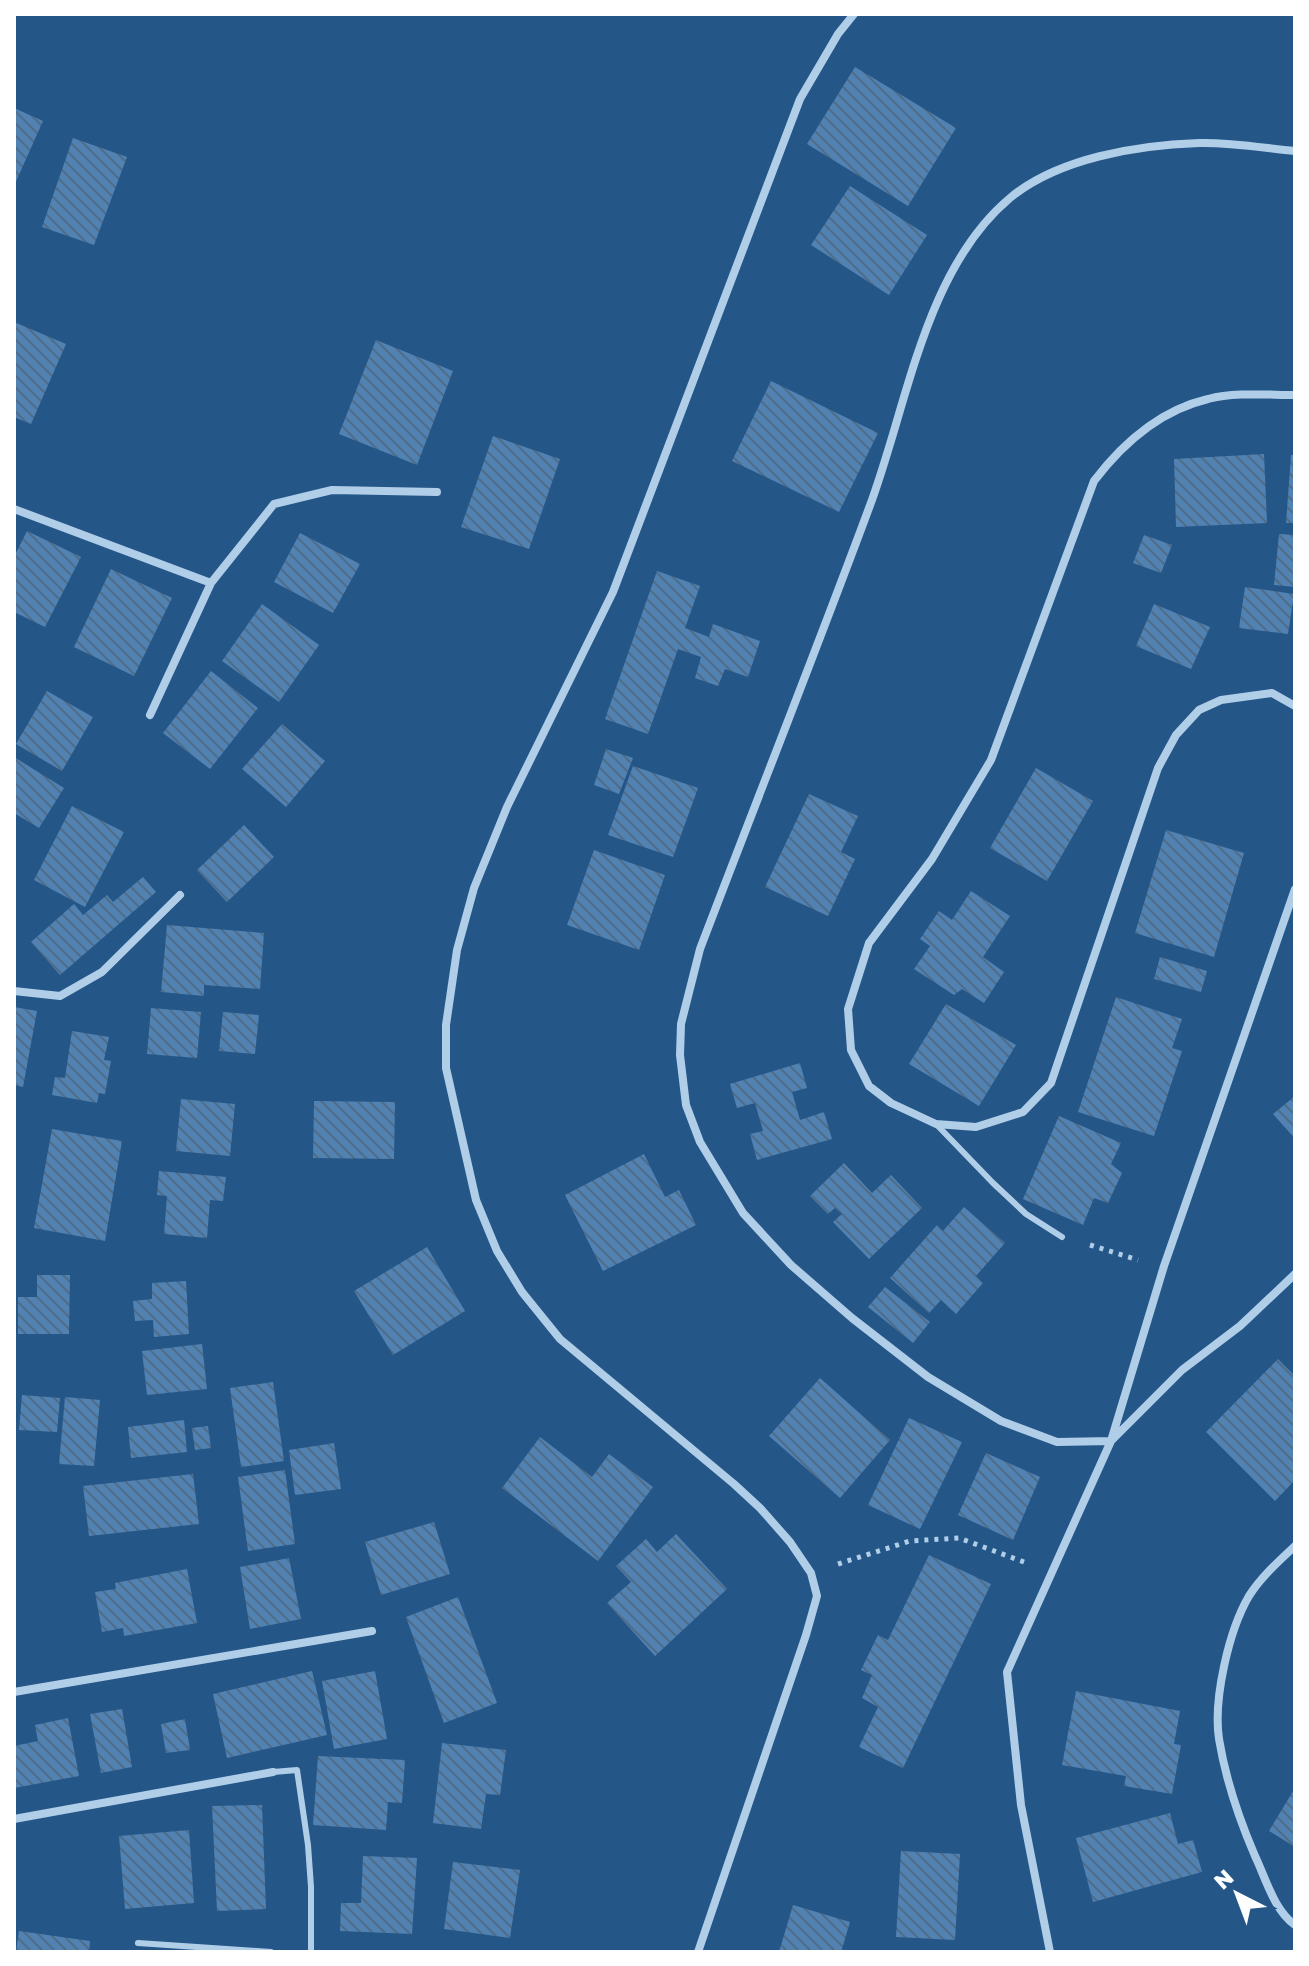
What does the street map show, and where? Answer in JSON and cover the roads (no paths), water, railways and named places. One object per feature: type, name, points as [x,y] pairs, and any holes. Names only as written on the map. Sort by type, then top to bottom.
[{"type":"street","points":[[698,1952],[806,1635],[817,1596],[811,1573],[790,1542],[760,1508],[560,1339],[522,1292],[497,1251],[476,1200],[446,1068],[446,1025],[457,950],[474,888],[507,807],[613,592],[800,99],[838,34],[854,14]]},
{"type":"street","points":[[1295,151],[1201,143],[1130,149],[1077,163],[1034,182],[1012,197],[975,235],[953,268],[931,317],[871,505],[700,949],[681,1024],[680,1055],[686,1105],[700,1142],[743,1213],[791,1265],[852,1318],[928,1377],[1001,1421],[1057,1442],[1111,1441],[1182,1370],[1240,1326],[1295,1274]]},
{"type":"street","points":[[1295,395],[1239,395],[1208,399],[1175,411],[1142,430],[1111,458],[1094,481],[991,760],[932,859],[869,943],[848,1009],[851,1050],[869,1086],[891,1103],[936,1124],[976,1127],[1023,1112],[1051,1083],[1158,768],[1176,735],[1199,710],[1221,700],[1272,693],[1295,706]]},
{"type":"street","points":[[150,715],[211,583],[274,504],[332,490],[437,492]]},
{"type":"street","points":[[14,509],[211,583]]},
{"type":"street","points":[[1050,1952],[1021,1805],[1007,1672],[1111,1441],[1164,1266],[1295,889]]},
{"type":"street","points":[[14,991],[60,996],[102,972],[180,895]]},
{"type":"street","points":[[1295,1546],[1250,1594],[1233,1629],[1219,1698],[1219,1737],[1250,1843],[1278,1906],[1295,1925]]},
{"type":"street","points":[[14,1692],[372,1631]]},
{"type":"street","points":[[14,1819],[273,1772]]},
{"type":"lane","points":[[936,1124],[1026,1214],[1062,1237]]},
{"type":"lane","points":[[273,1772],[297,1770],[308,1845],[311,1952]]},
{"type":"lane","points":[[138,1943],[271,1952]]}]
